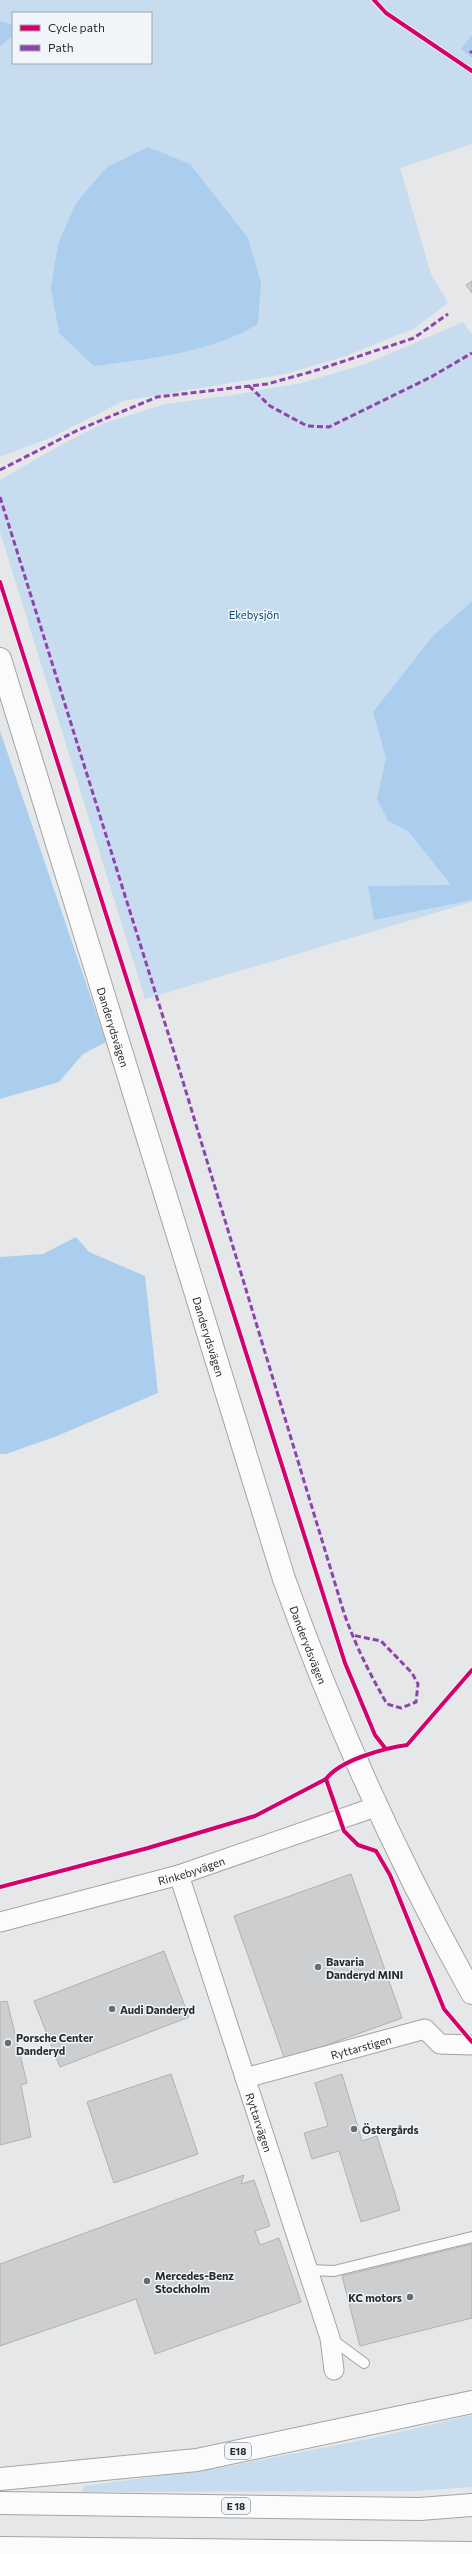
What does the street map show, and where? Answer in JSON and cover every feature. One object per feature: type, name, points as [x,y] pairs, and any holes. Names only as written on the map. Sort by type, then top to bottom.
[{"type":"main road","name":"Danderydsvägen","points":[[0,659],[284,1579],[326,1690],[378,1806],[448,1951],[472,1993]]},
{"type":"main road","name":"E18","points":[[0,2479],[196,2460],[472,2402]]},
{"type":"main road","name":"E 18","points":[[0,2503],[420,2508],[472,2505]]},
{"type":"main road","points":[[417,2551],[472,2542]]},
{"type":"main road","points":[[0,2548],[417,2551],[472,2553]]},
{"type":"street","name":"Rinkebyvägen","points":[[0,1922],[179,1875],[378,1806]]},
{"type":"street","name":"Ryttarvägen","points":[[179,1875],[330,2338],[334,2370]]},
{"type":"street","name":"Ryttarstigen","points":[[245,2078],[425,2029],[440,2044],[472,2045]]},
{"type":"lane","points":[[307,2270],[334,2271],[472,2237]]},
{"type":"lane","points":[[330,2338],[364,2363]]},
{"type":"green space","points":[[0,0],[472,0],[472,144],[400,168],[431,274],[448,303],[415,328],[346,356],[285,374],[123,401],[50,438],[0,457]]},
{"type":"green space","name":"Ekebysjön","points":[[463,322],[472,334],[472,902],[145,999],[0,532],[0,480],[61,445],[102,424],[165,404],[233,395],[301,383],[366,364]]},
{"type":"green space","points":[[472,2415],[472,2487],[415,2491],[82,2492],[84,2486],[219,2468],[374,2438]]},
{"type":"shaded area","points":[[0,21],[12,25],[12,37],[0,46]]},
{"type":"shaded area","points":[[472,35],[472,58],[461,49]]},
{"type":"shaded area","points":[[148,147],[190,164],[248,238],[261,283],[258,324],[239,334],[199,348],[157,357],[94,366],[59,333],[51,288],[58,244],[76,203],[107,167]]},
{"type":"shaded area","points":[[472,601],[472,900],[374,920],[368,886],[451,885],[408,831],[388,821],[377,799],[386,758],[373,712],[433,636]]},
{"type":"shaded area","points":[[0,731],[106,1042],[83,1054],[59,1082],[0,1099]]},
{"type":"shaded area","points":[[76,1237],[89,1252],[145,1276],[158,1393],[57,1436],[6,1454],[0,1454],[0,1257],[43,1254]]},
{"type":"building","points":[[472,281],[472,293],[466,285]]},
{"type":"building","name":"Bavaria Danderyd MINI","points":[[351,1874],[402,2018],[285,2060],[234,1916]]},
{"type":"building","name":"Audi Danderyd","points":[[164,1951],[189,2017],[60,2067],[34,2001]]},
{"type":"building","name":"Porsche Center Danderyd","points":[[7,2001],[27,2083],[21,2085],[31,2137],[0,2145],[0,2002]]},
{"type":"building","points":[[171,2074],[198,2154],[114,2183],[87,2102]]},
{"type":"building","points":[[342,2074],[362,2141],[377,2136],[400,2210],[361,2222],[339,2151],[312,2159],[304,2133],[328,2126],[315,2083]]},
{"type":"building","name":"Mercedes-Benz Stockholm","points":[[244,2175],[241,2184],[254,2180],[270,2226],[255,2231],[260,2245],[279,2238],[301,2302],[155,2354],[136,2299],[0,2346],[0,2264]]},
{"type":"building","name":"KC motors","points":[[472,2244],[472,2318],[360,2346],[342,2276]]},
{"type":"marked path","points":[[0,470],[78,430],[157,397],[267,384],[314,371],[414,338],[448,314]]},
{"type":"marked path","points":[[249,386],[270,406],[307,426],[329,427],[431,377],[472,353]]},
{"type":"marked path","points":[[0,497],[174,1052],[344,1613],[349,1625],[353,1637],[387,1704],[401,1708],[416,1702],[418,1684],[412,1673],[381,1641],[352,1635]]},
{"type":"cycle path","points":[[374,0],[386,13],[472,71]]},
{"type":"cycle path","points":[[0,582],[345,1663],[375,1735],[385,1748]]},
{"type":"cycle path","points":[[0,1887],[148,1848],[255,1816],[326,1779],[341,1766],[375,1752],[407,1745],[472,1670]]},
{"type":"cycle path","points":[[326,1779],[344,1831],[358,1845],[376,1851],[390,1875],[444,2009],[472,2042]]},
{"type":"place","name":"Bavaria Danderyd MINI","points":[[318,1967]]},
{"type":"place","name":"Audi Danderyd","points":[[112,2009]]},
{"type":"place","name":"Porsche Center Danderyd","points":[[8,2043]]},
{"type":"place","name":"Östergårds","points":[[354,2129]]},
{"type":"place","name":"Mercedes-Benz Stockholm","points":[[147,2281]]},
{"type":"place","name":"KC motors","points":[[410,2297]]}]
